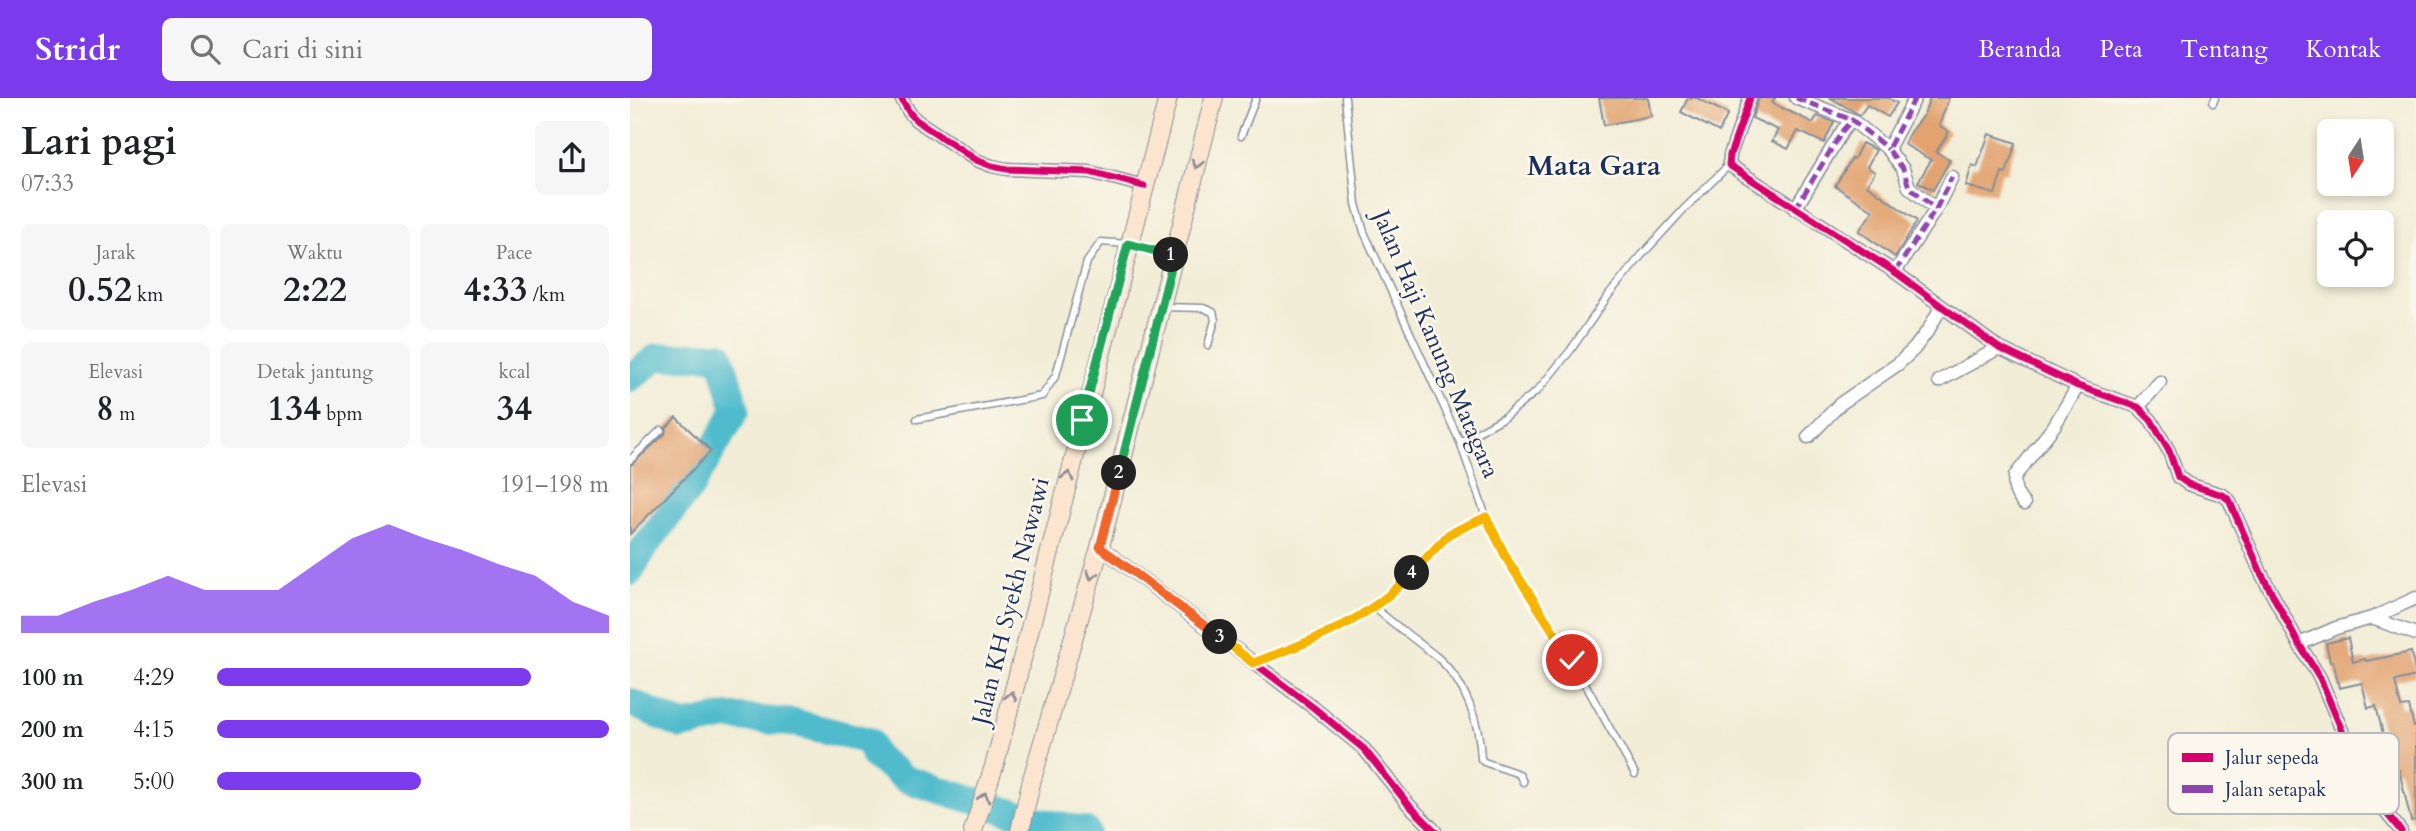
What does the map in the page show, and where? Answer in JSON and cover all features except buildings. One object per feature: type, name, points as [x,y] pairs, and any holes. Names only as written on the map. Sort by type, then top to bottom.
[{"type":"main road","name":"Jalan KH Syekh Nawawi","points":[[974,831],[995,762],[1168,98]]},
{"type":"main road","points":[[1020,831],[1032,779],[1100,547],[1214,98]]},
{"type":"street","points":[[901,98],[916,120],[976,160],[992,166],[1090,172],[1144,186]]},
{"type":"street","points":[[1750,98],[1729,165],[1795,209],[1844,237],[1999,348],[2078,386],[2138,407],[2151,420],[2169,451],[2178,477],[2188,484],[2223,495],[2229,500],[2261,573],[2320,678],[2343,733]]},
{"type":"street","points":[[1796,98],[1852,120],[1888,149],[1903,169],[1909,187],[1936,209]]},
{"type":"street","points":[[1888,149],[1915,98]]},
{"type":"street","points":[[1795,209],[1843,130],[1852,120]]},
{"type":"street","points":[[1895,272],[1936,209],[1951,177]]},
{"type":"street","points":[[1808,437],[1840,404],[1898,365],[1929,329],[1941,307]]},
{"type":"street","points":[[1939,382],[1999,348]]},
{"type":"street","points":[[2138,407],[2161,382]]},
{"type":"street","points":[[2024,504],[2013,485],[2015,475],[2054,426],[2078,386]]},
{"type":"street","points":[[1100,547],[1364,749],[1408,804],[1436,831]]},
{"type":"street","points":[[2299,644],[2336,628],[2372,618],[2416,598]]},
{"type":"street","points":[[2372,618],[2416,634]]},
{"type":"street","points":[[2387,814],[2401,831]]},
{"type":"lane","points":[[1241,136],[1256,98]]},
{"type":"lane","name":"Jalan Haji Kanung Matagara","points":[[1345,98],[1356,204],[1364,232],[1460,442],[1486,517],[1508,561],[1572,660],[1635,774]]},
{"type":"lane","points":[[1460,442],[1503,418],[1537,391],[1570,351],[1608,296],[1684,209],[1729,165]]},
{"type":"lane","points":[[917,419],[1042,396],[1056,375],[1087,262],[1101,242],[1128,244],[1174,256]]},
{"type":"lane","points":[[1161,307],[1203,308],[1213,312],[1215,320],[1208,345]]},
{"type":"lane","points":[[630,460],[661,430]]},
{"type":"lane","points":[[1253,663],[1311,642],[1364,615],[1401,585],[1449,534],[1486,517]]},
{"type":"lane","points":[[1374,607],[1393,625],[1438,658],[1457,679],[1475,719],[1481,759],[1519,774],[1522,782]]},
{"type":"waterway","points":[[630,378],[657,357],[720,355],[736,410],[692,485],[643,549],[630,572]]},
{"type":"waterway","points":[[630,702],[682,726],[728,717],[796,723],[869,741],[874,756],[905,779],[1042,822],[1086,831]]},
{"type":"marked path","points":[[1796,98],[1852,120]]},
{"type":"marked path","points":[[1915,98],[1888,149],[1903,169],[1909,187],[1936,209]]},
{"type":"marked path","points":[[1795,209],[1843,130],[1852,120],[1888,149]]},
{"type":"marked path","points":[[1895,272],[1936,209],[1952,177]]},
{"type":"cycle path","points":[[901,98],[916,120],[976,160],[992,166],[1090,172],[1144,186]]},
{"type":"cycle path","points":[[1750,98],[1729,165],[1895,272],[1999,348],[2078,386],[2138,407],[2151,420],[2169,451],[2178,477],[2188,484],[2223,495],[2229,500],[2261,573],[2320,678],[2343,733]]},
{"type":"cycle path","points":[[1100,547],[1314,708],[1364,749],[1408,804],[1435,831]]},
{"type":"cycle path","points":[[2387,814],[2401,831]]},
{"type":"district","name":"Mata Gara","points":[[1594,166]]},
{"type":"route","points":[[1082,420],[1128,244],[1174,256],[1100,547],[1253,663],[1311,642],[1364,615],[1401,585],[1449,534],[1486,517],[1508,561],[1572,660]]}]
